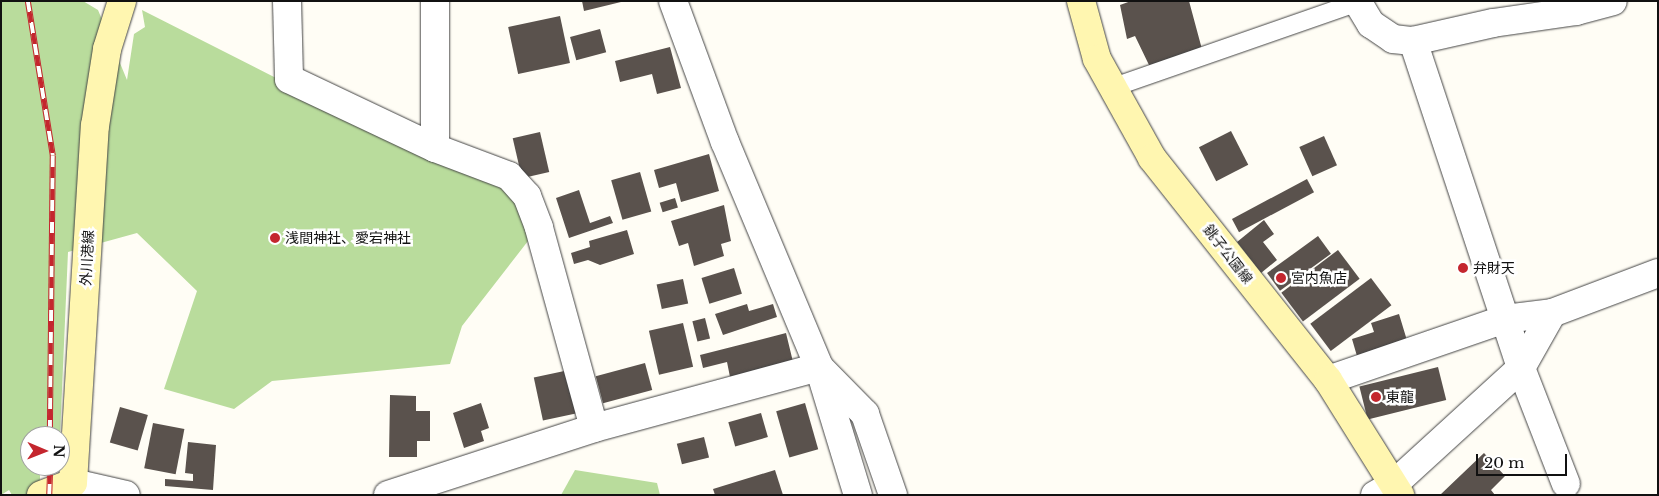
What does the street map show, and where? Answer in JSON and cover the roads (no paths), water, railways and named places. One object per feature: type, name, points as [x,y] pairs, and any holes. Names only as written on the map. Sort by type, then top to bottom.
[{"type":"main road","name":"外川港線","points":[[73,489],[95,126],[106,49],[122,1]]},
{"type":"main road","name":"銚子公園線","points":[[1081,1],[1098,58],[1152,158],[1328,380],[1390,491]]},
{"type":"main road","points":[[41,495],[73,489]]},
{"type":"street","points":[[288,1],[289,79],[436,148],[509,176],[527,196],[539,228],[594,428]]},
{"type":"street","points":[[435,1],[436,148]]},
{"type":"street","points":[[673,1],[725,142],[819,367],[858,495]]},
{"type":"street","points":[[1357,2],[1371,24],[1393,39],[1413,41],[1576,6],[1613,1]]},
{"type":"street","points":[[1413,41],[1521,368],[1566,484]]},
{"type":"street","points":[[1328,380],[1505,319],[1552,313],[1657,274]]},
{"type":"street","points":[[1390,491],[1521,368],[1552,313]]},
{"type":"street","points":[[388,495],[594,428],[819,367]]},
{"type":"street","points":[[819,367],[865,414],[893,495]]},
{"type":"street","points":[[73,489],[126,495]]},
{"type":"lane","points":[[1114,87],[1357,2]]},
{"type":"railway","points":[[28,1],[53,156],[50,426]]},
{"type":"railway","points":[[49,495],[50,476]]},
{"type":"place","name":"浅間神社、愛宕神社","points":[[275,238]]},
{"type":"place","name":"弁財天","points":[[1463,268]]},
{"type":"place","name":"宮内魚店","points":[[1281,278]]},
{"type":"place","name":"東龍","points":[[1376,397]]}]
